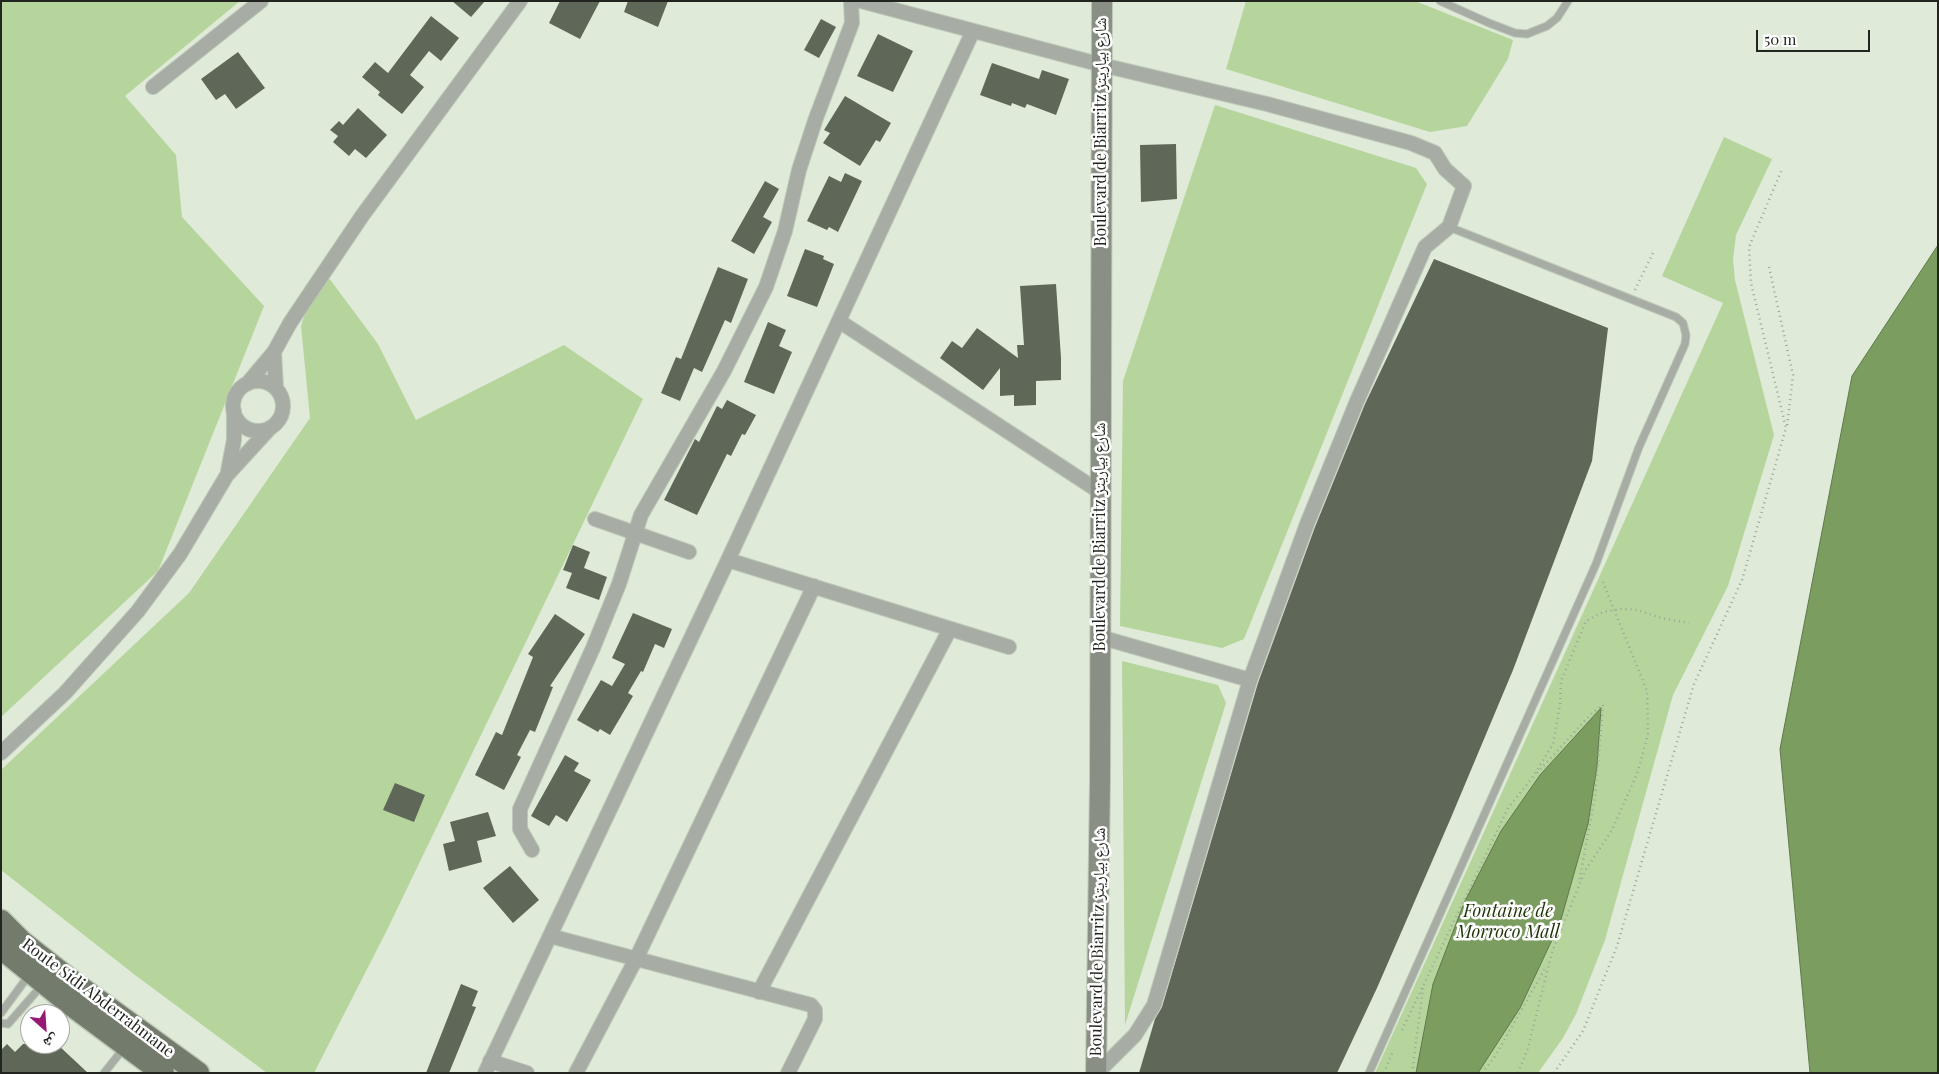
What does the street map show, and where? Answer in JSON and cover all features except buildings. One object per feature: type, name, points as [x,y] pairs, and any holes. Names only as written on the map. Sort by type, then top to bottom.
[{"type":"main road","name":"Route Sidi Abderrahmane","points":[[1,921],[22,942],[74,983],[198,1073]]},
{"type":"main road","name":"Route Sidi Abderrahmane","points":[[1,948],[37,978],[163,1073]]},
{"type":"street","points":[[153,87],[261,1]]},
{"type":"street","points":[[227,474],[232,451],[236,395],[274,352],[290,323],[362,216],[520,1]]},
{"type":"street","points":[[532,850],[520,829],[520,810],[593,648],[619,584],[648,501],[724,371],[766,287],[783,238],[799,170],[816,118],[852,23],[851,1]]},
{"type":"street","name":"Boulevard de Biarritz شارع بياريتز","points":[[1096,1073],[1100,637],[1102,1]]},
{"type":"street","points":[[852,23],[863,15],[865,2],[903,6],[973,31],[1102,65],[1258,102],[1424,147],[1435,153],[1445,169],[1464,186],[1449,226],[1426,247],[1357,401],[1307,524],[1250,680],[1154,1005],[1135,1035],[1096,1073]]},
{"type":"street","points":[[527,1073],[488,1067],[728,560],[973,31]]},
{"type":"street","points":[[838,321],[1100,492]]},
{"type":"street","points":[[1,752],[65,693],[138,611],[175,561],[227,474],[281,417],[283,402],[276,388],[274,352]]},
{"type":"street","points":[[247,384],[262,382],[276,388]]},
{"type":"street","points":[[234,410],[236,418],[247,428],[262,431],[270,428]]},
{"type":"street","points":[[595,519],[689,552]]},
{"type":"street","points":[[728,560],[1009,647]]},
{"type":"street","points":[[576,1073],[636,960],[814,586]]},
{"type":"street","points":[[759,992],[950,629]]},
{"type":"street","points":[[1100,637],[1250,680]]},
{"type":"street","points":[[550,936],[811,1005],[815,1010],[815,1019],[788,1073]]},
{"type":"lane","points":[[1440,1],[1489,23],[1527,34],[1547,26],[1560,13],[1568,1]]},
{"type":"lane","points":[[1369,1073],[1596,564],[1639,447],[1685,344],[1683,322],[1676,317],[1449,226]]},
{"type":"lane","points":[[1,1013],[37,978]]},
{"type":"lane","points":[[1,1023],[10,1022],[37,978]]},
{"type":"lane","points":[[104,1073],[126,1046]]},
{"type":"path","points":[[1782,169],[1749,247],[1751,283],[1786,428]]},
{"type":"path","points":[[1631,298],[1653,253]]},
{"type":"path","points":[[1554,1073],[1583,1031],[1617,946],[1694,684],[1742,580],[1786,428],[1793,375],[1769,267]]},
{"type":"path","points":[[1578,886],[1612,830],[1637,774],[1648,735],[1647,691],[1596,564]]},
{"type":"path","points":[[1531,780],[1553,744],[1560,705],[1561,680],[1586,621],[1613,610],[1638,610],[1661,618],[1690,623]]},
{"type":"path","points":[[1399,1036],[1508,808],[1592,713],[1603,705],[1595,797],[1578,886],[1549,962],[1528,1048],[1518,1073]]},
{"type":"path","points":[[1482,1073],[1494,1058],[1549,962]]},
{"type":"path","points":[[1412,1073],[1424,984]]},
{"type":"path","points":[[1384,1073],[1395,1044]]},
{"type":"path","points":[[1486,1068],[1489,1073]]},
{"type":"shaded area","points":[[1,1],[240,1],[125,96],[176,155],[182,217],[264,306],[158,571],[1,717]]},
{"type":"shaded area","points":[[1246,1],[1415,1],[1513,40],[1508,59],[1467,126],[1430,132],[1226,69]]},
{"type":"shaded area","points":[[1215,105],[1416,168],[1427,184],[1244,639],[1222,648],[1120,626],[1123,381]]},
{"type":"shaded area","points":[[1724,137],[1772,159],[1736,235],[1733,259],[1735,280],[1774,435],[1728,586],[1673,695],[1605,940],[1576,1014],[1563,1038],[1538,1073],[1375,1073],[1723,303],[1662,276]]},
{"type":"shaded area","points":[[320,266],[378,344],[416,420],[564,345],[643,399],[387,930],[314,1073],[267,1073],[135,975],[1,870],[1,770],[189,593],[310,418],[301,326]]},
{"type":"shaded area","points":[[1122,661],[1218,685],[1226,703],[1125,1025]]},
{"type":"water","points":[[1938,245],[1938,1073],[1810,1073],[1780,749],[1852,376]]},
{"type":"water","name":"Fontaine de Morroco Mall","points":[[1601,708],[1597,766],[1588,824],[1560,923],[1520,1008],[1478,1073],[1416,1073],[1433,984],[1464,903],[1501,831],[1540,775]]}]
